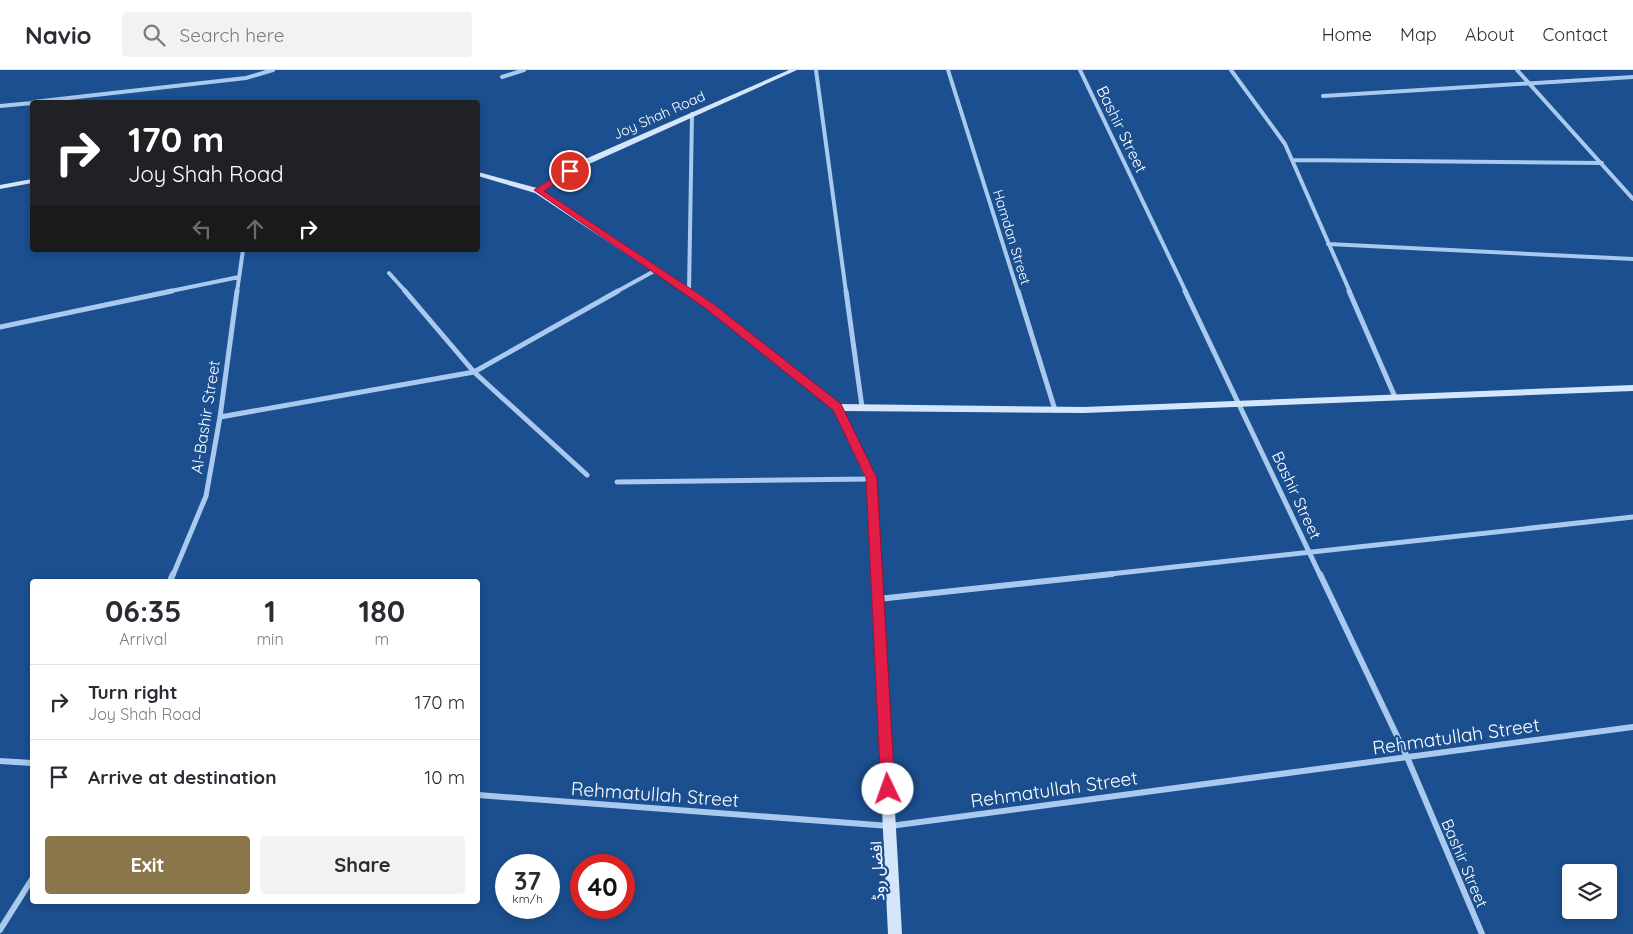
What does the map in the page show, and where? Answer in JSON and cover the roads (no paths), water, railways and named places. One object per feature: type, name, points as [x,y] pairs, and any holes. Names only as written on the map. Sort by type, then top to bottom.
[{"type":"street","points":[[51,100],[246,78],[273,70]]},
{"type":"street","points":[[502,78],[524,70]]},
{"type":"street","name":"Joy Shah Road","points":[[538,190],[586,162],[794,70]]},
{"type":"street","points":[[816,70],[862,407]]},
{"type":"street","name":"Hamdan Street","points":[[948,70],[1055,410]]},
{"type":"street","name":"Bashir Street","points":[[1080,70],[1407,757],[1482,934]]},
{"type":"street","points":[[1231,70],[1285,144],[1394,397]]},
{"type":"street","points":[[1517,70],[1633,199]]},
{"type":"street","points":[[1323,96],[1633,77]]},
{"type":"street","points":[[0,106],[30,102]]},
{"type":"street","points":[[689,292],[692,114]]},
{"type":"street","points":[[1292,160],[1602,163]]},
{"type":"street","name":"افضل روڈ","points":[[480,175],[538,190],[709,305],[837,407],[871,478],[895,934]]},
{"type":"street","points":[[0,187],[30,181]]},
{"type":"street","points":[[1328,244],[1633,259]]},
{"type":"street","name":"Al-Bashir Street","points":[[171,579],[206,496],[220,417],[243,252]]},
{"type":"street","points":[[220,417],[474,372],[656,270]]},
{"type":"street","points":[[389,273],[474,372],[587,475]]},
{"type":"street","points":[[0,326],[239,277]]},
{"type":"street","points":[[837,407],[1055,410],[1633,388]]},
{"type":"street","points":[[617,482],[871,478]]},
{"type":"street","points":[[878,599],[1633,517]]},
{"type":"street","name":"Rehmatullah Street","points":[[480,795],[890,826],[1633,727]]},
{"type":"street","points":[[0,761],[30,763]]},
{"type":"street","points":[[0,930],[30,882]]}]
